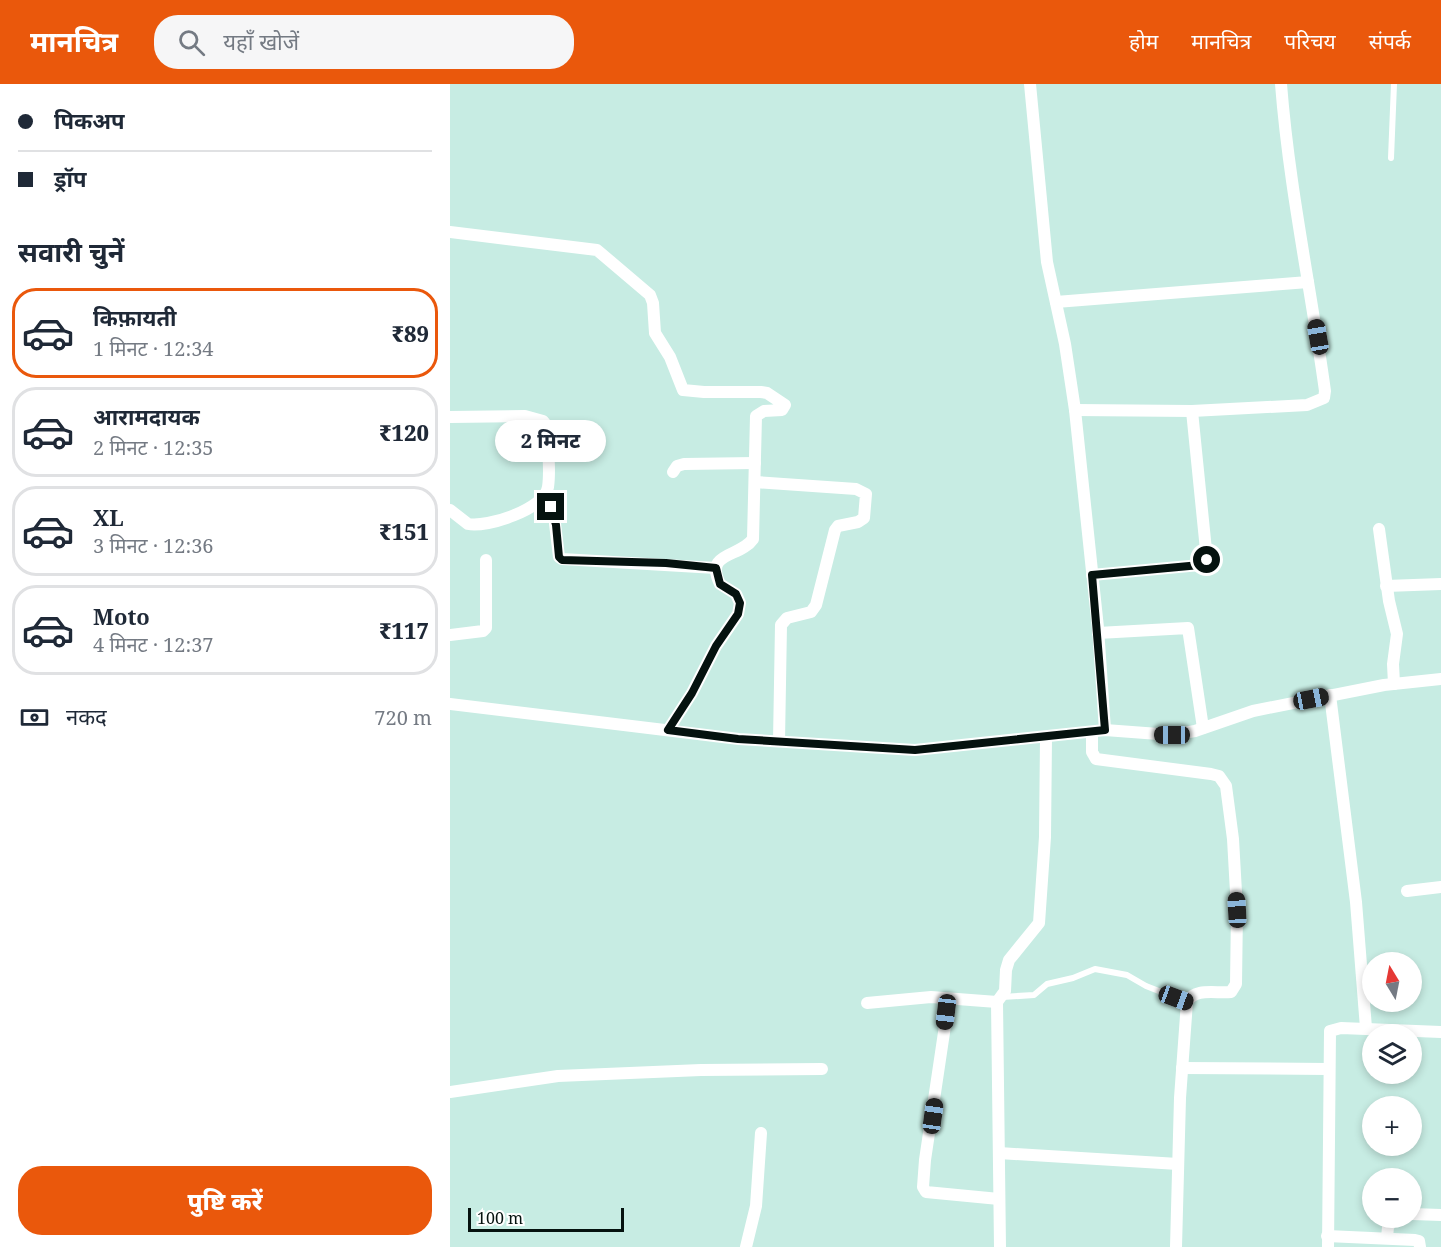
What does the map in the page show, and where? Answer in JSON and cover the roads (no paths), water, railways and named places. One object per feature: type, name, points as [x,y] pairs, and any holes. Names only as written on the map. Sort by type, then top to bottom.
[{"type":"street","points":[[1029,84],[1047,262],[1075,410],[1098,633],[1098,731],[1092,752],[1096,759],[1219,776],[1225,782],[1233,839],[1236,984],[1232,992],[1198,993],[1189,998],[1187,1002],[1182,1068],[1176,1247]]},
{"type":"street","points":[[1075,410],[1192,411],[1307,405],[1324,398],[1325,392],[1285,131],[1281,84]]},
{"type":"street","points":[[450,232],[592,249],[604,255],[650,295],[653,303],[655,333],[670,357],[683,390],[761,392],[767,393],[785,405],[782,410],[764,411],[756,416],[753,539],[717,563],[720,584],[736,594],[740,603],[738,614],[716,646],[692,693],[668,730]]},
{"type":"street","points":[[1056,302],[1308,282]]},
{"type":"street","points":[[1092,575],[1200,565],[1207,560],[1192,411]]},
{"type":"street","points":[[450,417],[525,416],[543,421],[547,426],[548,487],[543,498],[509,518],[482,524],[468,524],[450,510]]},
{"type":"street","points":[[673,472],[677,466],[684,464],[755,463]]},
{"type":"street","points":[[755,482],[856,489],[866,494],[864,518],[858,522],[838,525],[816,605],[811,612],[787,618],[781,625],[779,741]]},
{"type":"street","points":[[543,498],[554,515],[559,557],[562,560],[666,563],[716,568]]},
{"type":"street","points":[[1378,529],[1386,586],[1397,634],[1394,684]]},
{"type":"street","points":[[450,634],[474,633],[483,631],[486,627],[486,560]]},
{"type":"street","points":[[1386,586],[1441,584]]},
{"type":"street","points":[[1098,633],[1188,628],[1203,728]]},
{"type":"street","points":[[450,704],[779,741],[915,750],[1098,731],[1172,735],[1203,728],[1253,711],[1394,684],[1441,679]]},
{"type":"street","points":[[1330,695],[1356,902],[1366,1024]]},
{"type":"street","points":[[1000,1247],[999,999],[1005,991],[1009,960],[1039,923],[1045,837],[1046,738]]},
{"type":"street","points":[[1407,891],[1441,887]]},
{"type":"street","points":[[867,1003],[912,997],[999,999]]},
{"type":"street","points":[[949,999],[928,1134],[923,1187],[926,1192],[999,1198]]},
{"type":"street","points":[[1362,1028],[1336,1028],[1330,1031],[1328,1242],[1387,1238],[1419,1241],[1420,1247]]},
{"type":"street","points":[[1422,1031],[1441,1032]]},
{"type":"street","points":[[1182,1068],[1329,1069]]},
{"type":"street","points":[[450,1092],[558,1076],[701,1070],[822,1069]]},
{"type":"street","points":[[746,1247],[756,1206],[761,1133]]},
{"type":"street","points":[[999,1153],[1178,1164]]},
{"type":"street","points":[[1422,1214],[1441,1215]]},
{"type":"street","points":[[1387,1238],[1388,1228]]},
{"type":"lane","points":[[1391,158],[1394,84]]},
{"type":"lane","points":[[999,999],[1034,995],[1047,984],[1073,978],[1095,969],[1127,975],[1146,986],[1187,1002]]}]
